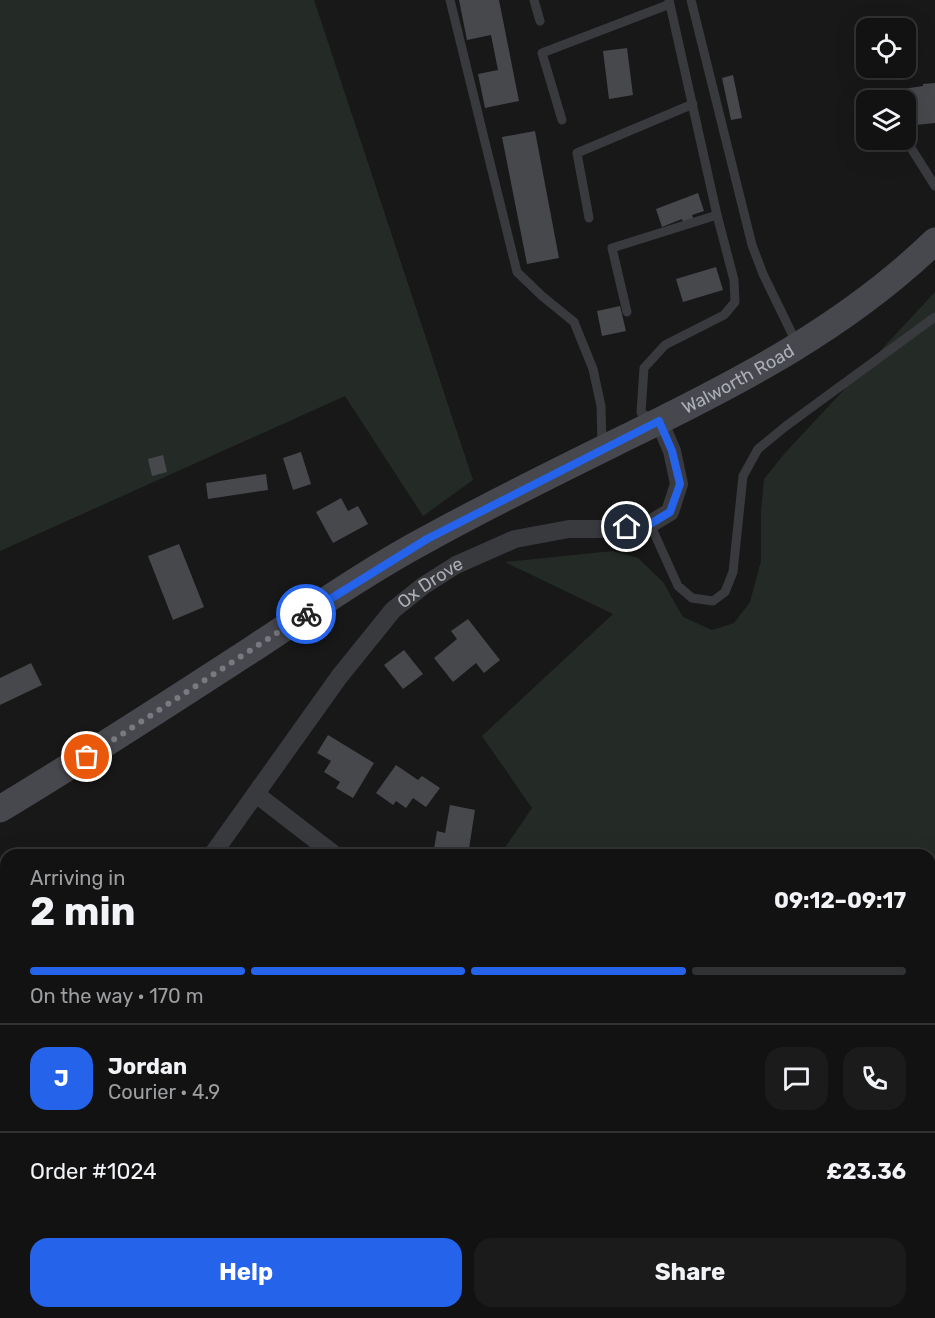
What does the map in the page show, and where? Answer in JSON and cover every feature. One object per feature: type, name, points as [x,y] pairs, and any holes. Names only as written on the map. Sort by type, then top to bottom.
[{"type":"street","name":"Walworth Road","points":[[0,810],[87,757],[318,606],[427,539],[740,380],[798,346],[874,295],[935,241]]},
{"type":"street","points":[[650,524],[670,512],[680,484],[672,451],[659,421]]},
{"type":"street","name":"Ox Drove","points":[[216,849],[339,677],[393,610],[423,586],[456,565],[515,539],[569,530],[603,530],[650,524]]},
{"type":"street","points":[[256,794],[327,849]]},
{"type":"lane","points":[[450,0],[517,272],[574,322],[593,369],[601,406],[602,450]]},
{"type":"lane","points":[[534,0],[540,21]]},
{"type":"lane","points":[[691,0],[752,245],[763,274],[798,346]]},
{"type":"lane","points":[[562,120],[542,53],[670,2],[717,215],[734,280],[735,302],[724,315],[665,345],[644,368],[641,413],[659,421]]},
{"type":"lane","points":[[589,218],[577,153],[693,104]]},
{"type":"lane","points":[[912,150],[935,186]]},
{"type":"lane","points":[[627,312],[612,248],[717,215]]},
{"type":"lane","points":[[650,524],[678,586],[692,598],[713,601],[725,592],[733,572],[743,476],[758,449],[935,317]]},
{"type":"shaded area","points":[[0,0],[314,0],[473,480],[423,516],[345,396],[0,551]]},
{"type":"shaded area","points":[[935,292],[935,849],[504,849],[532,808],[482,736],[613,614],[505,562],[613,551],[638,558],[663,582],[683,617],[712,630],[734,623],[750,602],[761,561],[764,479],[785,453]]},
{"type":"building","points":[[459,0],[499,0],[519,101],[485,108],[478,74],[498,70],[491,35],[467,40]]},
{"type":"building","points":[[627,48],[633,95],[609,99],[603,51]]},
{"type":"building","points":[[733,75],[742,118],[731,120],[722,78]]},
{"type":"building","points":[[935,83],[935,123],[916,125],[916,90],[896,90],[923,86],[923,84]]},
{"type":"building","points":[[535,131],[559,258],[527,264],[502,137]]},
{"type":"building","points":[[698,193],[704,211],[692,215],[694,221],[684,225],[682,219],[662,227],[656,209]]},
{"type":"building","points":[[716,267],[723,290],[683,302],[676,279]]},
{"type":"building","points":[[620,306],[626,331],[602,336],[597,311]]},
{"type":"building","points":[[301,452],[311,484],[293,490],[283,458]]},
{"type":"building","points":[[163,455],[167,472],[152,476],[148,459]]},
{"type":"building","points":[[266,474],[268,490],[208,499],[206,483]]},
{"type":"building","points":[[341,498],[348,511],[358,506],[368,524],[333,543],[316,512]]},
{"type":"building","points":[[179,544],[204,607],[173,620],[148,556]]},
{"type":"building","points":[[468,619],[500,660],[484,673],[476,663],[453,682],[434,658],[457,639],[451,631]]},
{"type":"building","points":[[404,650],[423,674],[403,689],[384,665]]},
{"type":"building","points":[[31,663],[42,685],[0,705],[0,678]]},
{"type":"building","points":[[328,735],[374,763],[353,798],[336,788],[340,782],[324,772],[331,761],[317,753]]},
{"type":"building","points":[[396,765],[418,780],[422,776],[440,788],[426,807],[413,798],[406,808],[396,801],[393,805],[376,793]]},
{"type":"building","points":[[450,805],[475,810],[469,849],[434,849],[437,831],[445,833]]},
{"type":"way so far","points":[[87,757],[306,614]]},
{"type":"route","points":[[306,614],[427,539],[659,421],[672,451],[680,484],[670,512],[650,524],[627,527]]}]
